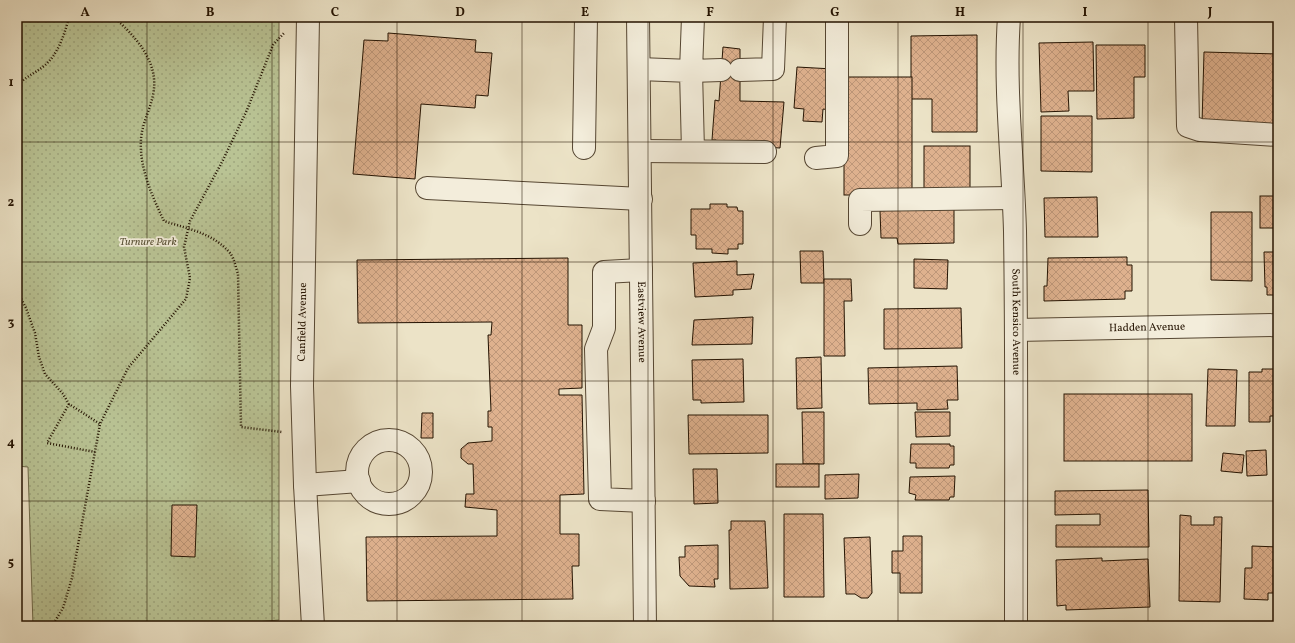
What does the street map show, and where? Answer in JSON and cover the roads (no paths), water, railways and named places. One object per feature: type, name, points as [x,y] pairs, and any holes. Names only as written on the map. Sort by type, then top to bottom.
[{"type":"street","points":[[584,148],[586,17]]},
{"type":"street","name":"Eastview Avenue","points":[[638,17],[645,626]]},
{"type":"street","points":[[693,17],[691,71],[693,151]]},
{"type":"street","points":[[639,69],[691,71],[773,69],[775,17]]},
{"type":"street","points":[[816,158],[837,156],[837,17]]},
{"type":"street","name":"South Kensico Avenue","points":[[1009,17],[1007,51],[1008,114],[1016,330],[1016,626]]},
{"type":"street","points":[[1186,17],[1188,126],[1200,130],[1278,135]]},
{"type":"street","name":"Canfield Avenue","points":[[308,19],[303,434],[313,626]]},
{"type":"street","points":[[640,151],[765,152]]},
{"type":"street","points":[[427,188],[641,199]]},
{"type":"street","points":[[860,224],[860,200],[1012,198]]},
{"type":"street","points":[[641,270],[604,272],[604,328],[596,349],[600,499],[644,501]]},
{"type":"street","name":"Hadden Avenue","points":[[1016,330],[1278,325]]},
{"type":"street","points":[[305,485],[358,481]]},
{"type":"park label","name":"Turnure Park","points":[[148,242]]}]
